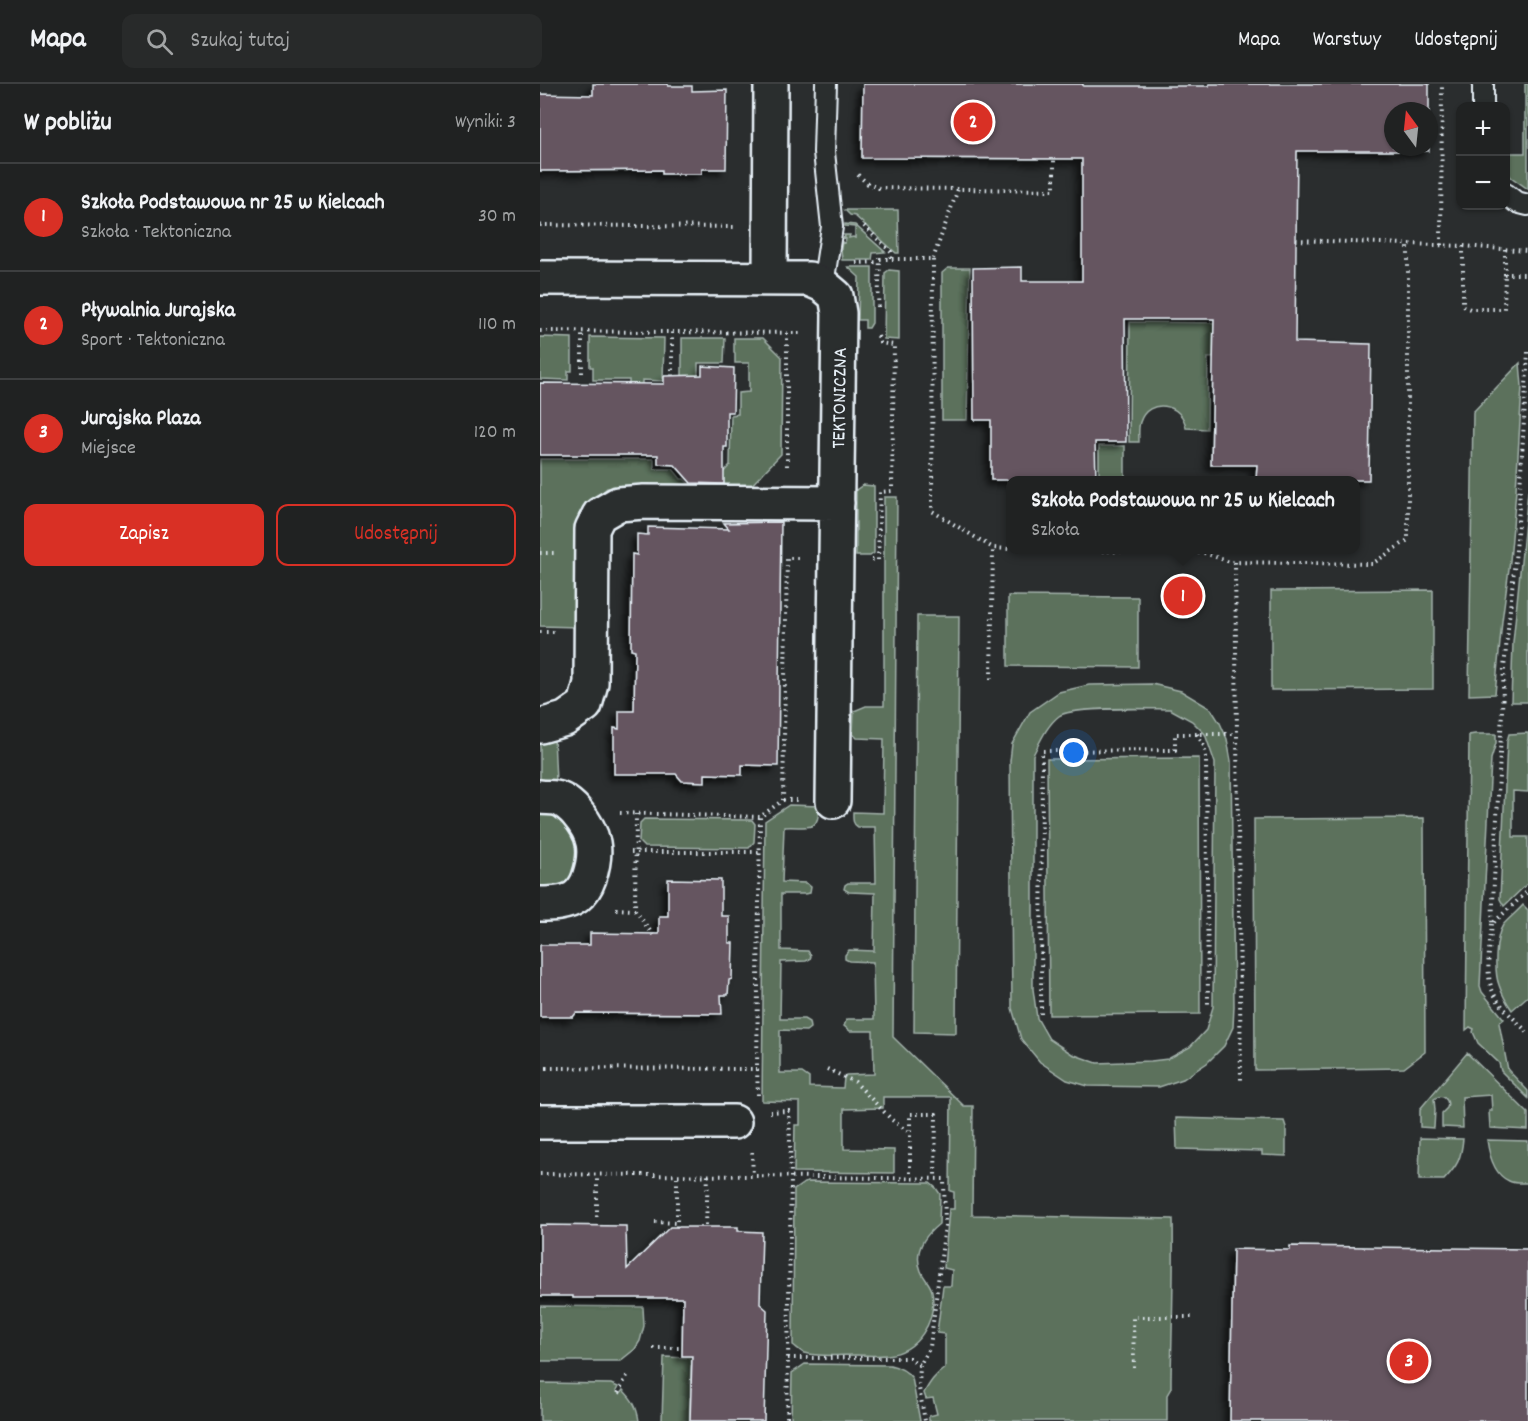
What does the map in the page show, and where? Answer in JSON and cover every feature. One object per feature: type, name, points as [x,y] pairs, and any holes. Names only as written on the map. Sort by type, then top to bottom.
[{"type":"street","points":[[770,278],[771,84]]},
{"type":"street","points":[[540,278],[770,278],[809,279],[823,285]]},
{"type":"street","name":"TEKTONICZNA","points":[[823,285],[836,296],[839,313],[833,801]]},
{"type":"street","points":[[540,726],[565,719],[585,705],[591,683],[592,529],[599,515],[618,504],[644,502],[837,503]]},
{"type":"street","points":[[540,797],[559,799],[573,808],[586,823],[592,835],[594,851],[586,885],[576,897],[557,904],[540,904]]},
{"type":"street","points":[[540,1122],[746,1111]]},
{"type":"lane","points":[[823,285],[832,227],[824,152],[826,84]]},
{"type":"lane","points":[[1483,84],[1483,102]]},
{"type":"lane","points":[[1510,197],[1516,202],[1528,205]]},
{"type":"path","points":[[1441,246],[1443,84]]},
{"type":"path","points":[[856,172],[868,184],[879,188],[1054,190],[1054,159]]},
{"type":"path","points":[[958,189],[933,259],[932,511],[993,548],[1006,549]]},
{"type":"path","points":[[540,225],[770,228]]},
{"type":"path","points":[[1296,240],[1463,246],[1528,251]]},
{"type":"path","points":[[1209,554],[1230,562],[1372,564],[1408,540],[1408,244]]},
{"type":"path","points":[[1463,246],[1463,306],[1470,309],[1504,309],[1505,249]]},
{"type":"path","points":[[878,309],[880,259],[933,259]]},
{"type":"path","points":[[1505,274],[1528,274]]},
{"type":"path","points":[[540,331],[805,333]]},
{"type":"path","points":[[582,332],[582,373]]},
{"type":"path","points":[[672,332],[672,376]]},
{"type":"path","points":[[786,503],[787,333]]},
{"type":"path","points":[[612,813],[760,816],[783,800],[787,558],[878,560],[880,492],[892,490],[894,345],[880,343],[878,333]]},
{"type":"path","points":[[1528,352],[1517,540],[1504,668],[1489,963],[1491,987],[1496,998],[1528,1034]]},
{"type":"path","points":[[991,679],[993,548]]},
{"type":"path","points":[[1235,562],[1241,1081]]},
{"type":"path","points":[[1041,1014],[1042,751],[1175,750],[1175,734],[1237,734]]},
{"type":"path","points":[[1197,734],[1204,746],[1206,757],[1208,1004]]},
{"type":"path","points":[[746,1111],[757,1069],[760,816]]},
{"type":"path","points":[[594,851],[759,852]]},
{"type":"path","points":[[1492,924],[1528,891]]},
{"type":"path","points":[[635,910],[653,935]]},
{"type":"path","points":[[540,1068],[757,1069]]},
{"type":"path","points":[[827,1069],[855,1082],[892,1120],[910,1133]]},
{"type":"path","points":[[769,1112],[789,1111],[791,1176],[787,1421]]},
{"type":"path","points":[[910,1173],[910,1114],[936,1114],[935,1179]]},
{"type":"path","points":[[540,1174],[944,1179],[945,1225],[930,1347],[920,1365],[919,1388],[925,1421]]},
{"type":"path","points":[[597,1175],[597,1217]]},
{"type":"path","points":[[655,1222],[677,1225],[677,1175]]},
{"type":"path","points":[[706,1225],[708,1175]]},
{"type":"path","points":[[1134,1368],[1134,1317],[1194,1317]]},
{"type":"path","points":[[652,1348],[682,1348]]},
{"type":"path","points":[[788,1358],[909,1358],[920,1365]]},
{"type":"path","points":[[618,1393],[628,1374]]},
{"type":"green space","points":[[1525,84],[1528,84],[1528,189],[1510,176],[1510,153],[1525,153]]},
{"type":"green space","points":[[845,210],[898,210],[899,253],[896,253],[855,216]]},
{"type":"green space","points":[[845,224],[855,225],[885,252],[873,253],[872,260],[842,260],[842,242],[844,243],[846,239],[843,238],[844,235],[855,238],[855,227],[845,226]]},
{"type":"green space","points":[[848,267],[872,267],[872,323],[869,328],[865,328],[865,320],[858,320],[859,277]]},
{"type":"green space","points":[[948,268],[970,268],[967,420],[942,420],[942,273]]},
{"type":"green space","points":[[889,270],[899,271],[899,340],[884,339],[885,273]]},
{"type":"green space","points":[[1130,322],[1226,323],[1225,357],[1208,358],[1207,429],[1186,428],[1179,413],[1165,406],[1157,406],[1144,414],[1140,422],[1139,442],[1129,442]]},
{"type":"green space","points":[[540,337],[572,338],[572,371],[568,371],[568,380],[540,379]]},
{"type":"green space","points":[[590,337],[664,338],[663,381],[642,380],[642,387],[629,387],[629,380],[593,380],[593,367],[590,367]]},
{"type":"green space","points":[[682,338],[725,338],[724,363],[698,363],[698,380],[682,378]]},
{"type":"green space","points":[[734,338],[763,338],[782,357],[781,454],[745,492],[706,492],[730,465],[731,415],[738,414],[738,393],[749,392],[749,363],[735,363]]},
{"type":"green space","points":[[1520,363],[1522,386],[1516,490],[1495,694],[1469,695],[1473,412]]},
{"type":"green space","points":[[1099,446],[1125,446],[1125,476],[1099,476]]},
{"type":"green space","points":[[540,459],[654,459],[654,469],[673,469],[697,492],[607,488],[579,514],[578,627],[540,626]]},
{"type":"green space","points":[[863,485],[874,486],[874,553],[870,556],[856,556],[856,490]]},
{"type":"green space","points":[[1528,491],[1528,702],[1511,702],[1513,643]]},
{"type":"green space","points":[[884,497],[897,497],[893,1037],[964,1106],[973,1106],[972,1215],[1173,1219],[1171,1388],[1167,1395],[1167,1421],[929,1421],[929,1416],[937,1414],[933,1398],[926,1399],[924,1393],[938,1373],[945,1368],[945,1334],[937,1333],[943,1286],[951,1286],[952,1270],[944,1268],[949,1209],[954,1209],[954,1192],[950,1191],[951,1097],[883,1097],[883,1108],[844,1109],[844,1149],[894,1150],[894,1173],[794,1172],[795,1125],[800,1125],[800,1102],[762,1101],[765,821],[789,805],[819,806],[817,821],[814,825],[784,827],[782,882],[806,883],[811,887],[810,893],[781,894],[781,950],[808,951],[811,956],[806,961],[781,962],[780,1019],[804,1019],[809,1022],[810,1028],[806,1031],[780,1030],[780,1073],[802,1073],[809,1078],[809,1087],[843,1088],[846,1075],[874,1074],[873,1031],[850,1031],[844,1026],[848,1019],[874,1019],[873,962],[849,961],[845,959],[845,955],[849,950],[874,951],[875,893],[849,892],[844,889],[848,883],[876,883],[875,827],[856,826],[853,821],[853,812],[883,813],[884,739],[857,738],[853,734],[854,711],[866,706],[884,706]]},
{"type":"green space","points":[[1433,590],[1433,689],[1271,690],[1271,591]]},
{"type":"green space","points":[[1008,596],[1138,597],[1138,667],[1008,666]]},
{"type":"green space","points":[[917,616],[959,616],[956,1033],[914,1032]]},
{"type":"green space","points":[[1152,684],[1181,691],[1211,709],[1227,739],[1231,761],[1233,1027],[1224,1046],[1207,1063],[1183,1079],[1159,1087],[1088,1086],[1067,1080],[1040,1062],[1021,1039],[1012,1008],[1010,761],[1012,744],[1030,712],[1059,692],[1089,685]],"holes":[[[1095,709],[1170,709],[1192,721],[1205,734],[1215,763],[1213,1007],[1206,1030],[1190,1047],[1168,1059],[1097,1063],[1072,1054],[1049,1039],[1037,1018],[1033,989],[1033,755],[1051,724],[1059,716],[1067,713]]]},
{"type":"green space","points":[[1528,733],[1528,792],[1513,791],[1513,837],[1528,837],[1528,883],[1504,906],[1500,899],[1507,741],[1509,734]]},
{"type":"green space","points":[[1496,734],[1491,759],[1480,986],[1482,992],[1504,1019],[1499,1023],[1508,1070],[1528,1091],[1528,1098],[1501,1071],[1499,1063],[1478,1043],[1474,1029],[1470,1027],[1466,1030],[1469,735]]},
{"type":"green space","points":[[540,737],[554,737],[556,782],[540,781]]},
{"type":"green space","points":[[1199,758],[1200,1014],[1049,1015],[1047,759]]},
{"type":"green space","points":[[540,810],[561,815],[581,845],[577,864],[571,877],[560,886],[540,890]]},
{"type":"green space","points":[[1424,818],[1425,1052],[1404,1068],[1255,1070],[1254,819]]},
{"type":"green space","points":[[644,819],[752,820],[755,824],[754,842],[749,848],[644,847],[639,842],[640,823]]},
{"type":"green space","points":[[1523,905],[1528,910],[1528,996],[1512,1010],[1497,979],[1497,946],[1503,925]]},
{"type":"green space","points":[[1467,1053],[1528,1113],[1528,1130],[1490,1128],[1491,1095],[1462,1097],[1463,1128],[1442,1127],[1442,1113],[1447,1108],[1447,1102],[1442,1097],[1437,1097],[1434,1099],[1434,1128],[1420,1127],[1420,1109]]},
{"type":"green space","points":[[1176,1118],[1284,1121],[1286,1156],[1262,1155],[1262,1151],[1177,1149]]},
{"type":"green space","points":[[1420,1138],[1463,1139],[1458,1161],[1444,1180],[1419,1180]]},
{"type":"green space","points":[[1487,1140],[1528,1141],[1528,1183],[1511,1182],[1500,1174],[1491,1158]]},
{"type":"green space","points":[[808,1182],[930,1183],[940,1194],[939,1224],[921,1244],[918,1257],[921,1271],[932,1291],[931,1313],[923,1333],[908,1348],[887,1355],[822,1355],[804,1353],[793,1345],[794,1190]]},
{"type":"green space","points":[[540,1306],[643,1307],[644,1326],[640,1341],[635,1349],[620,1361],[540,1361]]},
{"type":"green space","points":[[664,1357],[691,1358],[689,1421],[662,1421]]},
{"type":"green space","points":[[805,1364],[890,1365],[902,1369],[912,1378],[920,1421],[791,1421],[792,1373]]},
{"type":"green space","points":[[540,1383],[611,1384],[618,1387],[616,1391],[620,1394],[623,1390],[629,1397],[636,1408],[639,1421],[540,1421]]},
{"type":"building","points":[[593,84],[668,84],[668,86],[692,86],[692,91],[727,90],[726,169],[702,169],[702,174],[662,174],[662,170],[540,171],[540,94],[593,95]]},
{"type":"building","points":[[863,84],[1209,86],[1209,84],[1429,84],[1429,102],[1384,102],[1384,151],[1297,151],[1295,342],[1371,344],[1369,480],[1360,480],[1360,476],[1256,476],[1257,465],[1211,465],[1214,319],[1125,319],[1126,442],[1095,442],[1096,476],[1006,476],[1006,480],[991,480],[991,420],[974,420],[973,268],[1022,267],[1022,281],[1082,281],[1082,159],[862,158]]},
{"type":"building","points":[[702,366],[734,368],[733,412],[727,412],[724,484],[691,483],[675,465],[658,464],[658,455],[540,455],[540,383],[664,384],[664,376],[702,375]]},
{"type":"building","points":[[781,522],[778,766],[742,765],[742,775],[705,774],[705,782],[682,781],[676,774],[614,774],[614,728],[619,729],[619,711],[634,711],[635,650],[631,649],[632,554],[637,555],[637,534],[648,535],[648,527],[729,529],[724,523]]},
{"type":"building","points":[[668,879],[721,880],[721,916],[729,916],[729,943],[733,943],[732,979],[729,980],[728,995],[721,995],[722,1014],[576,1013],[573,1017],[540,1017],[540,945],[590,945],[590,933],[659,934],[659,916],[668,916]]},
{"type":"building","points":[[540,1225],[626,1226],[627,1269],[670,1227],[738,1227],[738,1231],[762,1232],[760,1304],[767,1310],[764,1421],[690,1421],[692,1356],[682,1356],[683,1298],[540,1296]]},
{"type":"building","points":[[1290,1246],[1528,1249],[1528,1421],[1230,1421],[1233,1249],[1290,1250]]},
{"type":"place","name":"Pływalnia Jurajska","points":[[973,122]]},
{"type":"place","name":"Szkoła Podstawowa nr 25 w Kielcach","points":[[1183,596]]},
{"type":"place","name":"Jurajska Plaza","points":[[1409,1361]]}]
